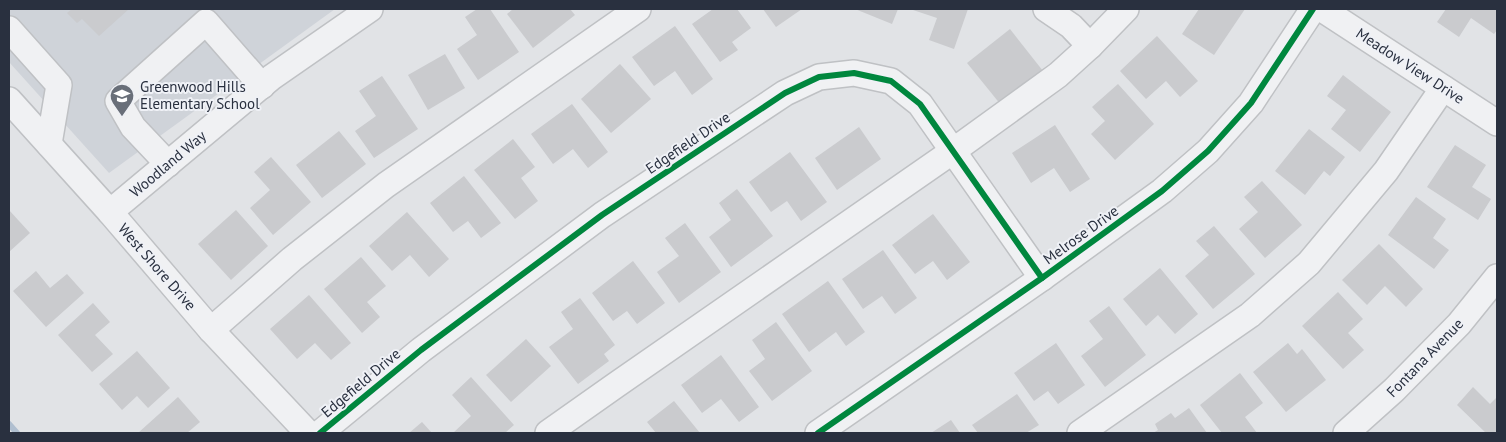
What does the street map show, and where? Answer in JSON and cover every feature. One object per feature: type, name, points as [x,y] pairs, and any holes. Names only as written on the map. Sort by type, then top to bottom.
[{"type":"street","name":"Woodland Way","points":[[110,212],[262,86],[370,9]]},
{"type":"street","points":[[211,330],[292,259],[386,185],[638,9]]},
{"type":"street","points":[[1046,9],[1071,26],[1090,46]]},
{"type":"street","points":[[548,433],[953,151],[1058,75],[1126,9]]},
{"type":"street","name":"Melrose Drive","points":[[818,433],[1042,278],[1162,191],[1208,151],[1251,103],[1313,9]]},
{"type":"street","name":"Meadow View Drive","points":[[1322,9],[1497,123]]},
{"type":"street","points":[[168,164],[133,127],[118,101],[206,22],[262,86]]},
{"type":"street","points":[[9,29],[59,85],[49,144]]},
{"type":"street","name":"Edgefield Drive","points":[[320,433],[420,350],[602,215],[785,93],[819,77],[854,72],[891,81],[920,104],[1042,278]]},
{"type":"street","points":[[1080,433],[1250,315],[1309,263],[1386,171],[1443,88]]},
{"type":"street","name":"West Shore Drive","points":[[9,100],[110,212],[211,330],[308,433]]},
{"type":"street","name":"Fontana Avenue","points":[[1346,433],[1394,390],[1452,331],[1497,278]]},
{"type":"shaded area","name":"Greenwood Hills Elementary School","points":[[9,9],[335,9],[109,173],[9,62]]},
{"type":"building","points":[[72,9],[129,9],[99,36],[82,19],[77,23],[67,13]]},
{"type":"building","points":[[477,9],[490,9],[519,52],[478,80],[457,49],[477,35],[465,17]]},
{"type":"building","points":[[513,9],[570,9],[575,15],[533,48],[507,14]]},
{"type":"building","points":[[713,9],[737,9],[751,28],[732,42],[738,50],[720,62],[692,24]]},
{"type":"building","points":[[763,9],[802,9],[776,27]]},
{"type":"building","points":[[855,9],[898,9],[892,24]]},
{"type":"building","points":[[914,9],[968,9],[954,49],[929,40],[937,18]]},
{"type":"building","points":[[1199,9],[1245,9],[1214,55],[1182,34]]},
{"type":"building","points":[[1446,9],[1497,9],[1497,30],[1494,34],[1471,18],[1459,37],[1437,22]]},
{"type":"building","points":[[675,26],[713,79],[692,95],[675,71],[654,86],[632,57]]},
{"type":"building","points":[[1010,29],[1043,71],[1001,105],[967,63]]},
{"type":"building","points":[[1157,36],[1198,81],[1180,97],[1166,81],[1146,99],[1120,71]]},
{"type":"building","points":[[445,54],[465,88],[428,110],[408,75]]},
{"type":"building","points":[[620,64],[651,99],[611,133],[581,99]]},
{"type":"building","points":[[1343,75],[1391,112],[1360,152],[1331,129],[1346,110],[1327,96]]},
{"type":"building","points":[[382,76],[418,129],[374,158],[355,131],[376,116],[359,91]]},
{"type":"building","points":[[1118,84],[1154,124],[1115,160],[1091,134],[1105,121],[1092,107]]},
{"type":"building","points":[[572,104],[608,152],[588,168],[573,149],[553,164],[531,134]]},
{"type":"building","points":[[1055,125],[1090,179],[1070,192],[1054,168],[1031,183],[1012,153]]},
{"type":"building","points":[[859,127],[881,159],[837,190],[815,158]]},
{"type":"building","points":[[1309,129],[1345,157],[1330,176],[1324,171],[1305,195],[1275,171]]},
{"type":"building","points":[[339,131],[366,164],[322,198],[296,165]]},
{"type":"building","points":[[513,139],[535,167],[521,178],[538,201],[515,219],[474,170]]},
{"type":"building","points":[[1455,145],[1486,165],[1472,187],[1491,199],[1478,220],[1427,187]]},
{"type":"building","points":[[790,152],[827,202],[801,221],[787,201],[771,212],[749,182]]},
{"type":"building","points":[[271,157],[311,202],[273,235],[250,208],[270,190],[254,172]]},
{"type":"building","points":[[464,176],[501,223],[481,238],[468,221],[453,232],[430,203]]},
{"type":"building","points":[[1262,181],[1302,225],[1265,258],[1239,229],[1258,212],[1244,197]]},
{"type":"building","points":[[737,189],[773,236],[731,267],[709,237],[731,220],[719,203]]},
{"type":"building","points":[[1416,197],[1446,219],[1433,238],[1449,250],[1434,269],[1388,235]]},
{"type":"building","points":[[9,210],[30,233],[9,252]]},
{"type":"building","points":[[236,210],[268,246],[231,280],[198,244]]},
{"type":"building","points":[[407,212],[449,259],[429,277],[410,255],[392,271],[369,246]]},
{"type":"building","points":[[933,214],[970,262],[947,280],[933,261],[915,274],[892,245]]},
{"type":"building","points":[[685,223],[721,272],[679,303],[657,272],[679,256],[665,238]]},
{"type":"building","points":[[1214,226],[1255,274],[1213,309],[1185,276],[1209,255],[1196,241]]},
{"type":"building","points":[[1379,244],[1423,289],[1406,307],[1385,286],[1367,305],[1342,280]]},
{"type":"building","points":[[883,250],[917,298],[895,314],[882,296],[863,309],[842,279]]},
{"type":"building","points":[[361,257],[386,286],[367,302],[380,317],[362,333],[324,289]]},
{"type":"building","points":[[633,261],[665,303],[637,324],[627,311],[613,321],[592,293]]},
{"type":"building","points":[[1160,268],[1198,314],[1175,334],[1158,315],[1146,326],[1123,299]]},
{"type":"building","points":[[36,271],[50,288],[67,274],[84,293],[46,327],[13,291]]},
{"type":"building","points":[[828,281],[865,332],[846,346],[836,332],[809,352],[782,314]]},
{"type":"building","points":[[1338,292],[1363,319],[1348,333],[1364,350],[1343,369],[1302,326]]},
{"type":"building","points":[[309,295],[351,343],[331,360],[315,343],[297,359],[270,329]]},
{"type":"building","points":[[580,298],[615,345],[604,354],[609,361],[578,384],[549,347],[573,329],[561,312]]},
{"type":"building","points":[[93,303],[110,322],[95,335],[113,354],[92,372],[58,335]]},
{"type":"building","points":[[1109,306],[1146,355],[1105,387],[1081,356],[1103,339],[1089,321]]},
{"type":"building","points":[[776,322],[812,371],[772,401],[749,371],[765,359],[752,340]]},
{"type":"building","points":[[526,339],[551,366],[511,402],[486,375]]},
{"type":"building","points":[[1056,343],[1085,385],[1058,404],[1048,391],[1034,401],[1014,373]]},
{"type":"building","points":[[1288,343],[1297,354],[1302,349],[1326,380],[1286,412],[1253,372]]},
{"type":"building","points":[[137,351],[170,388],[148,408],[137,396],[122,410],[99,384]]},
{"type":"building","points":[[721,355],[759,407],[739,422],[721,399],[702,413],[681,385]]},
{"type":"building","points":[[1240,373],[1263,403],[1245,417],[1257,433],[1222,433],[1200,405]]},
{"type":"building","points":[[471,377],[514,425],[505,433],[453,433],[471,416],[452,395]]},
{"type":"building","points":[[1473,387],[1490,404],[1497,397],[1497,433],[1486,433],[1457,405]]},
{"type":"building","points":[[1017,394],[1039,425],[1026,433],[978,433],[972,425]]},
{"type":"building","points":[[178,397],[200,422],[187,433],[138,433]]},
{"type":"building","points":[[674,401],[700,433],[656,433],[647,422]]},
{"type":"building","points":[[1189,408],[1207,433],[1153,433],[1158,430],[1155,424],[1171,413],[1175,418]]},
{"type":"building","points":[[951,420],[960,433],[931,433]]},
{"type":"building","points":[[422,422],[432,433],[409,433]]},
{"type":"waterway","points":[[9,424],[17,433]]},
{"type":"cycle path","points":[[818,433],[1042,278],[1162,191],[1208,151],[1251,103],[1313,9]]},
{"type":"cycle path","points":[[320,433],[421,350],[602,215],[785,93],[819,77],[854,73],[891,81],[920,104],[1042,278]]},
{"type":"place","name":"Greenwood Hills Elementary School","points":[[122,117]]}]
